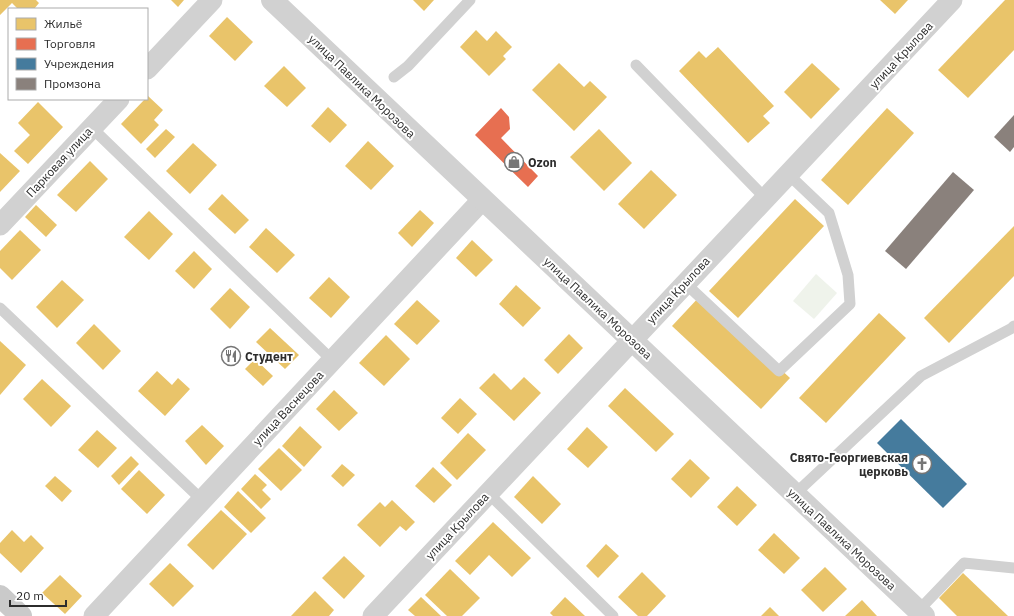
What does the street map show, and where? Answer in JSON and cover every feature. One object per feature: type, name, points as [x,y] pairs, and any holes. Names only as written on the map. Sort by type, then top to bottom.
[{"type":"main road","points":[[0,596],[22,616]]},
{"type":"street","points":[[148,68],[212,0]]},
{"type":"street","name":"улица Крылова","points":[[372,616],[952,0]]},
{"type":"street","name":"улица Павлика Морозова","points":[[278,2],[482,200],[632,339],[921,614]]},
{"type":"street","name":"Парковая улица","points":[[0,225],[118,100]]},
{"type":"street","name":"улица Васнецова","points":[[94,616],[482,200]]},
{"type":"lane","points":[[394,77],[408,66],[470,0]]},
{"type":"lane","points":[[636,65],[765,198]]},
{"type":"lane","points":[[92,128],[332,360]]},
{"type":"lane","points":[[685,283],[779,371],[850,304],[848,275],[830,213],[788,174]]},
{"type":"lane","points":[[0,308],[202,500]]},
{"type":"lane","points":[[795,494],[921,376],[1014,326]]},
{"type":"lane","points":[[488,493],[613,616]]},
{"type":"lane","points":[[921,614],[964,563],[1014,568]]},
{"type":"shaded area","points":[[816,274],[837,293],[814,319],[793,301]]},
{"type":"building: Жильё","points":[[0,0],[36,0],[39,3],[35,8],[17,8],[12,3],[0,15]]},
{"type":"building: Жильё","points":[[171,0],[184,0],[178,7]]},
{"type":"building: Жильё","points":[[413,0],[434,0],[424,11]]},
{"type":"building: Жильё","points":[[880,0],[908,0],[895,14]]},
{"type":"building: Жильё","points":[[1005,0],[1014,0],[1014,50],[968,98],[938,70]]},
{"type":"building: Жильё","points":[[227,17],[253,42],[235,61],[209,36]]},
{"type":"building: Жильё","points":[[476,30],[487,41],[496,31],[512,47],[503,56],[506,59],[489,76],[460,47]]},
{"type":"building: Жильё","points":[[718,47],[774,106],[763,116],[770,123],[748,143],[679,71],[699,51],[706,58]]},
{"type":"building: Жильё","points":[[559,63],[584,87],[590,81],[607,97],[574,131],[532,90]]},
{"type":"building: Жильё","points":[[812,63],[840,89],[811,119],[784,92]]},
{"type":"building: Жильё","points":[[284,66],[306,88],[287,107],[264,86]]},
{"type":"building: Жильё","points":[[148,96],[163,110],[154,120],[159,125],[141,144],[121,124],[144,100],[148,100]]},
{"type":"building: Жильё","points":[[38,102],[63,127],[28,164],[14,151],[30,135],[18,123]]},
{"type":"building: Жильё","points":[[328,107],[347,125],[330,143],[311,126]]},
{"type":"building: Жильё","points":[[887,108],[914,133],[848,205],[821,180]]},
{"type":"building: Жильё","points":[[166,129],[175,137],[155,158],[146,149]]},
{"type":"building: Жильё","points":[[599,129],[632,163],[604,191],[570,157]]},
{"type":"building: Жильё","points":[[368,141],[394,166],[371,190],[345,166]]},
{"type":"building: Жильё","points":[[193,143],[217,165],[190,194],[166,171]]},
{"type":"building: Жильё","points":[[0,153],[20,171],[0,192]]},
{"type":"building: Жильё","points":[[90,161],[108,179],[76,212],[57,195]]},
{"type":"building: Жильё","points":[[651,170],[677,195],[644,229],[618,204]]},
{"type":"building: Жильё","points":[[222,194],[249,220],[235,234],[208,209]]},
{"type":"building: Жильё","points":[[795,199],[824,226],[738,318],[709,291]]},
{"type":"building: Жильё","points":[[36,205],[57,225],[46,237],[25,217]]},
{"type":"building: Жильё","points":[[420,210],[434,223],[412,247],[398,233]]},
{"type":"building: Жильё","points":[[149,211],[173,234],[149,260],[124,237]]},
{"type":"building: Жильё","points":[[1014,226],[1014,276],[949,343],[924,318]]},
{"type":"building: Жильё","points":[[266,228],[295,255],[277,273],[249,247]]},
{"type":"building: Жильё","points":[[20,230],[41,250],[12,280],[0,268],[0,251]]},
{"type":"building: Жильё","points":[[472,240],[493,260],[476,277],[456,258]]},
{"type":"building: Жильё","points":[[194,251],[212,269],[194,289],[175,271]]},
{"type":"building: Жильё","points":[[329,277],[350,297],[331,318],[309,298]]},
{"type":"building: Жильё","points":[[62,280],[84,300],[57,328],[36,307]]},
{"type":"building: Жильё","points":[[516,285],[541,308],[523,327],[499,304]]},
{"type":"building: Жильё","points":[[230,288],[250,307],[230,329],[210,309]]},
{"type":"building: Жильё","points":[[701,295],[790,378],[761,409],[672,326]]},
{"type":"building: Жильё","points":[[417,300],[440,321],[417,345],[394,324]]},
{"type":"building: Жильё","points":[[879,313],[906,338],[826,423],[799,398]]},
{"type":"building: Жильё","points":[[94,324],[121,351],[103,370],[76,343]]},
{"type":"building: Жильё","points":[[270,328],[299,355],[285,369],[256,342]]},
{"type":"building: Жильё","points":[[569,334],[583,348],[558,374],[544,360]]},
{"type":"building: Жильё","points":[[386,335],[410,359],[384,386],[359,363]]},
{"type":"building: Жильё","points":[[0,341],[26,365],[0,395]]},
{"type":"building: Жильё","points":[[255,359],[273,376],[263,386],[245,369]]},
{"type":"building: Жильё","points":[[157,371],[172,385],[178,378],[190,389],[165,416],[138,391]]},
{"type":"building: Жильё","points":[[494,373],[511,390],[524,377],[541,393],[514,421],[479,388]]},
{"type":"building: Жильё","points":[[42,379],[71,406],[51,427],[23,399]]},
{"type":"building: Жильё","points":[[625,388],[674,434],[656,452],[608,406]]},
{"type":"building: Жильё","points":[[334,390],[358,413],[339,431],[316,409]]},
{"type":"building: Жильё","points":[[460,398],[477,414],[458,434],[441,418]]},
{"type":"building: Жильё","points":[[202,425],[224,446],[206,465],[185,441]]},
{"type":"building: Жильё","points":[[300,426],[322,447],[304,467],[282,446]]},
{"type":"building: Жильё","points":[[587,427],[608,447],[588,468],[567,449]]},
{"type":"building: Жильё","points":[[97,430],[117,448],[98,468],[78,450]]},
{"type":"building: Жильё","points":[[468,433],[486,450],[457,480],[440,463]]},
{"type":"building: Жильё","points":[[279,448],[302,470],[281,491],[258,469]]},
{"type":"building: Жильё","points":[[131,456],[139,464],[119,485],[111,476]]},
{"type":"building: Жильё","points":[[690,459],[710,478],[691,498],[671,479]]},
{"type":"building: Жильё","points":[[342,464],[355,475],[343,487],[331,476]]},
{"type":"building: Жильё","points":[[433,467],[452,485],[434,503],[415,486]]},
{"type":"building: Жильё","points":[[139,470],[165,495],[147,514],[121,489]]},
{"type":"building: Жильё","points":[[255,474],[267,485],[262,490],[271,499],[261,509],[241,489]]},
{"type":"building: Жильё","points":[[55,476],[72,491],[62,502],[45,486]]},
{"type":"building: Жильё","points":[[533,476],[561,504],[542,524],[514,497]]},
{"type":"building: Жильё","points":[[737,486],[757,505],[737,526],[717,507]]},
{"type":"building: Жильё","points":[[238,491],[266,518],[251,533],[224,507]]},
{"type":"building: Жильё","points":[[392,500],[415,522],[406,531],[400,526],[380,547],[357,525],[380,502],[385,507]]},
{"type":"building: Жильё","points":[[221,510],[247,534],[213,570],[187,545]]},
{"type":"building: Жильё","points":[[493,522],[531,558],[512,577],[489,555],[470,575],[455,561]]},
{"type":"building: Жильё","points":[[12,530],[24,542],[31,535],[44,548],[21,573],[0,553],[0,543]]},
{"type":"building: Жильё","points":[[774,533],[800,558],[784,574],[758,550]]},
{"type":"building: Жильё","points":[[606,544],[619,556],[598,578],[586,566]]},
{"type":"building: Жильё","points":[[344,556],[365,576],[344,599],[322,578]]},
{"type":"building: Жильё","points":[[170,563],[194,586],[173,607],[149,584]]},
{"type":"building: Жильё","points":[[825,567],[847,589],[823,612],[801,590]]},
{"type":"building: Жильё","points":[[450,569],[480,598],[462,616],[447,616],[425,595]]},
{"type":"building: Жильё","points":[[642,572],[666,596],[647,616],[638,616],[618,597]]},
{"type":"building: Жильё","points":[[963,573],[1008,616],[957,616],[939,598]]},
{"type":"building: Жильё","points":[[60,575],[82,596],[65,614],[42,593]]},
{"type":"building: Жильё","points":[[315,591],[334,610],[329,616],[291,616]]},
{"type":"building: Жильё","points":[[421,597],[441,616],[415,616],[408,610]]},
{"type":"building: Жильё","points":[[565,597],[585,616],[553,616],[550,613]]},
{"type":"building: Жильё","points":[[862,600],[877,616],[845,616]]},
{"type":"building: Жильё","points":[[770,607],[779,616],[761,616]]},
{"type":"building: Торговля","points":[[501,108],[509,117],[510,129],[501,138],[538,176],[528,187],[475,135]]},
{"type":"building: Учреждения","name":"Свято-Георгиевская церковь","points":[[901,419],[967,484],[943,508],[877,443]]},
{"type":"building: Промзона","points":[[1014,115],[1014,147],[1010,152],[994,137]]},
{"type":"building: Промзона","points":[[953,172],[974,190],[906,269],[885,251]]},
{"type":"place","name":"Ozon","points":[[514,162]]},
{"type":"place","name":"Студент","points":[[231,356]]},
{"type":"place","name":"Свято-Георгиевская церковь","points":[[922,464]]}]
